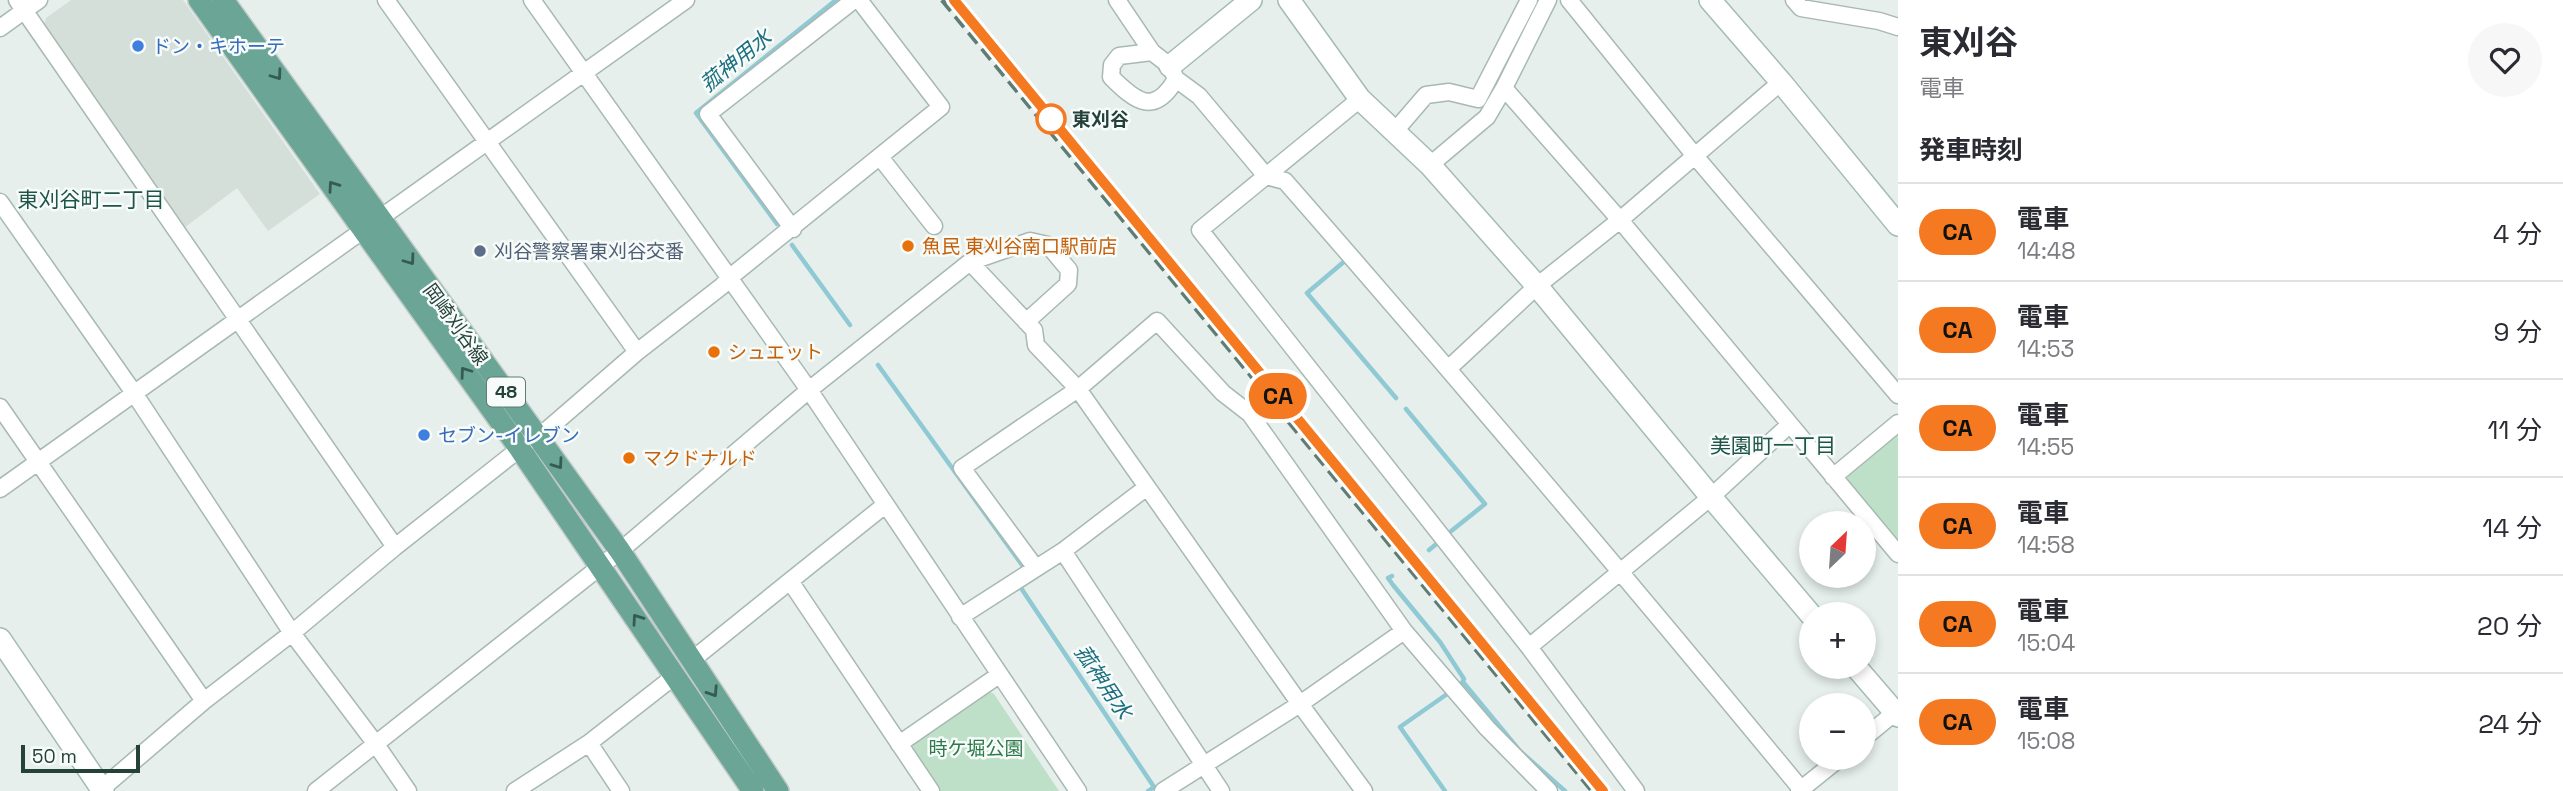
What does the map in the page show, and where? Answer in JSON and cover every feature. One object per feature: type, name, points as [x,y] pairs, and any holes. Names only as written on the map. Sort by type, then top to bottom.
[{"type":"main road","name":"岡崎刈谷線","points":[[199,0],[537,435],[620,551],[778,791]]},
{"type":"main road","name":"岡崎刈谷線","points":[[223,0],[520,449],[676,675],[752,791]]},
{"type":"street","points":[[0,28],[20,5],[39,0]]},
{"type":"street","points":[[386,0],[637,352]]},
{"type":"street","points":[[532,0],[810,390],[1077,791]]},
{"type":"street","points":[[0,489],[684,0]]},
{"type":"street","points":[[0,639],[101,790],[204,701],[292,633],[395,547],[548,429],[637,352],[793,229],[942,107],[857,0],[708,114],[793,229]]},
{"type":"street","points":[[1117,0],[1153,52],[1199,96],[1266,176],[1284,181],[1448,368],[1620,570],[1800,790],[1825,770]]},
{"type":"street","points":[[1153,52],[1119,56],[1112,65],[1111,77],[1138,100],[1153,102],[1167,95],[1173,72],[1251,0]]},
{"type":"street","points":[[1289,0],[1360,99],[1430,165],[1537,286],[1800,602]]},
{"type":"street","points":[[1395,131],[1426,95],[1449,92],[1478,99],[1529,0]]},
{"type":"street","points":[[1430,165],[1487,117],[1548,0]]},
{"type":"street","points":[[1569,0],[1695,156],[1898,395]]},
{"type":"street","points":[[1710,0],[1898,225]]},
{"type":"street","points":[[1794,0],[1801,8],[1879,21],[1898,27]]},
{"type":"street","points":[[20,5],[395,547]]},
{"type":"street","points":[[1448,368],[1537,286],[1620,220],[1781,82]]},
{"type":"street","points":[[1504,88],[1620,220],[1898,554]]},
{"type":"street","points":[[1360,99],[1200,229],[1529,647],[1636,791]]},
{"type":"street","points":[[880,157],[934,226]]},
{"type":"street","points":[[0,202],[134,393],[292,633],[408,791]]},
{"type":"street","points":[[316,791],[620,551],[810,390],[970,262],[1030,241],[1048,244],[1069,270],[1068,284],[1026,322]]},
{"type":"street","points":[[970,262],[1034,330],[1035,345],[1078,388],[1364,791]]},
{"type":"street","points":[[1035,567],[961,468],[1078,388],[1157,321],[1223,393],[1250,414],[1404,631],[1488,728],[1549,791]]},
{"type":"street","points":[[0,407],[204,701]]},
{"type":"street","points":[[1833,477],[1898,423]]},
{"type":"street","points":[[1529,647],[1711,497],[1789,425]]},
{"type":"street","points":[[960,617],[1063,551],[1147,487]]},
{"type":"street","points":[[692,660],[885,505]]},
{"type":"street","points":[[1063,551],[1221,791]]},
{"type":"street","points":[[790,581],[931,791]]},
{"type":"street","points":[[1163,791],[1300,704],[1404,631]]},
{"type":"street","points":[[515,791],[589,743],[676,675]]},
{"type":"street","points":[[899,744],[999,675]]},
{"type":"street","points":[[1867,679],[1897,713],[1876,729]]},
{"type":"street","points":[[589,743],[621,791]]},
{"type":"shaded area","points":[[71,0],[183,0],[320,194],[268,231],[237,188],[184,228],[43,27],[46,18]]},
{"type":"green space","points":[[1898,431],[1898,544],[1876,518],[1876,511],[1870,511],[1847,483],[1848,474]]},
{"type":"green space","name":"時ケ堀公園","points":[[986,690],[994,694],[1059,791],[937,791],[908,748],[910,741]]},
{"type":"waterway","name":"菰神用水","points":[[777,224],[696,113],[836,0]]},
{"type":"waterway","name":"菰神用水","points":[[792,245],[850,325]]},
{"type":"waterway","points":[[1346,260],[1307,293],[1396,398]]},
{"type":"waterway","name":"菰神用水","points":[[878,365],[1022,565]]},
{"type":"waterway","points":[[1406,409],[1485,504],[1450,532]]},
{"type":"waterway","points":[[1429,550],[1440,541]]},
{"type":"waterway","points":[[1392,576],[1388,578],[1440,642],[1464,679],[1462,683]]},
{"type":"waterway","name":"菰神用水","points":[[1021,588],[1154,787],[1148,791]]},
{"type":"waterway","points":[[1463,682],[1520,751],[1565,791]]},
{"type":"waterway","points":[[1445,791],[1400,727],[1450,692]]},
{"type":"railway","points":[[942,0],[1592,791]]},
{"type":"train","name":"CA","points":[[954,0],[1603,791]]},
{"type":"place","name":"ドン・キホーテ","points":[[138,46]]},
{"type":"place","name":"東刈谷","points":[[1051,119]]},
{"type":"place","name":"魚民 東刈谷南口駅前店","points":[[908,246]]},
{"type":"place","name":"刈谷警察署東刈谷交番","points":[[480,251]]},
{"type":"place","name":"シュエット","points":[[714,352]]},
{"type":"place","name":"セブン-イレブン","points":[[424,435]]},
{"type":"place","name":"マクドナルド","points":[[629,458]]},
{"type":"district","name":"東刈谷町二丁目","points":[[91,200]]},
{"type":"district","name":"美園町一丁目","points":[[1773,446]]}]
